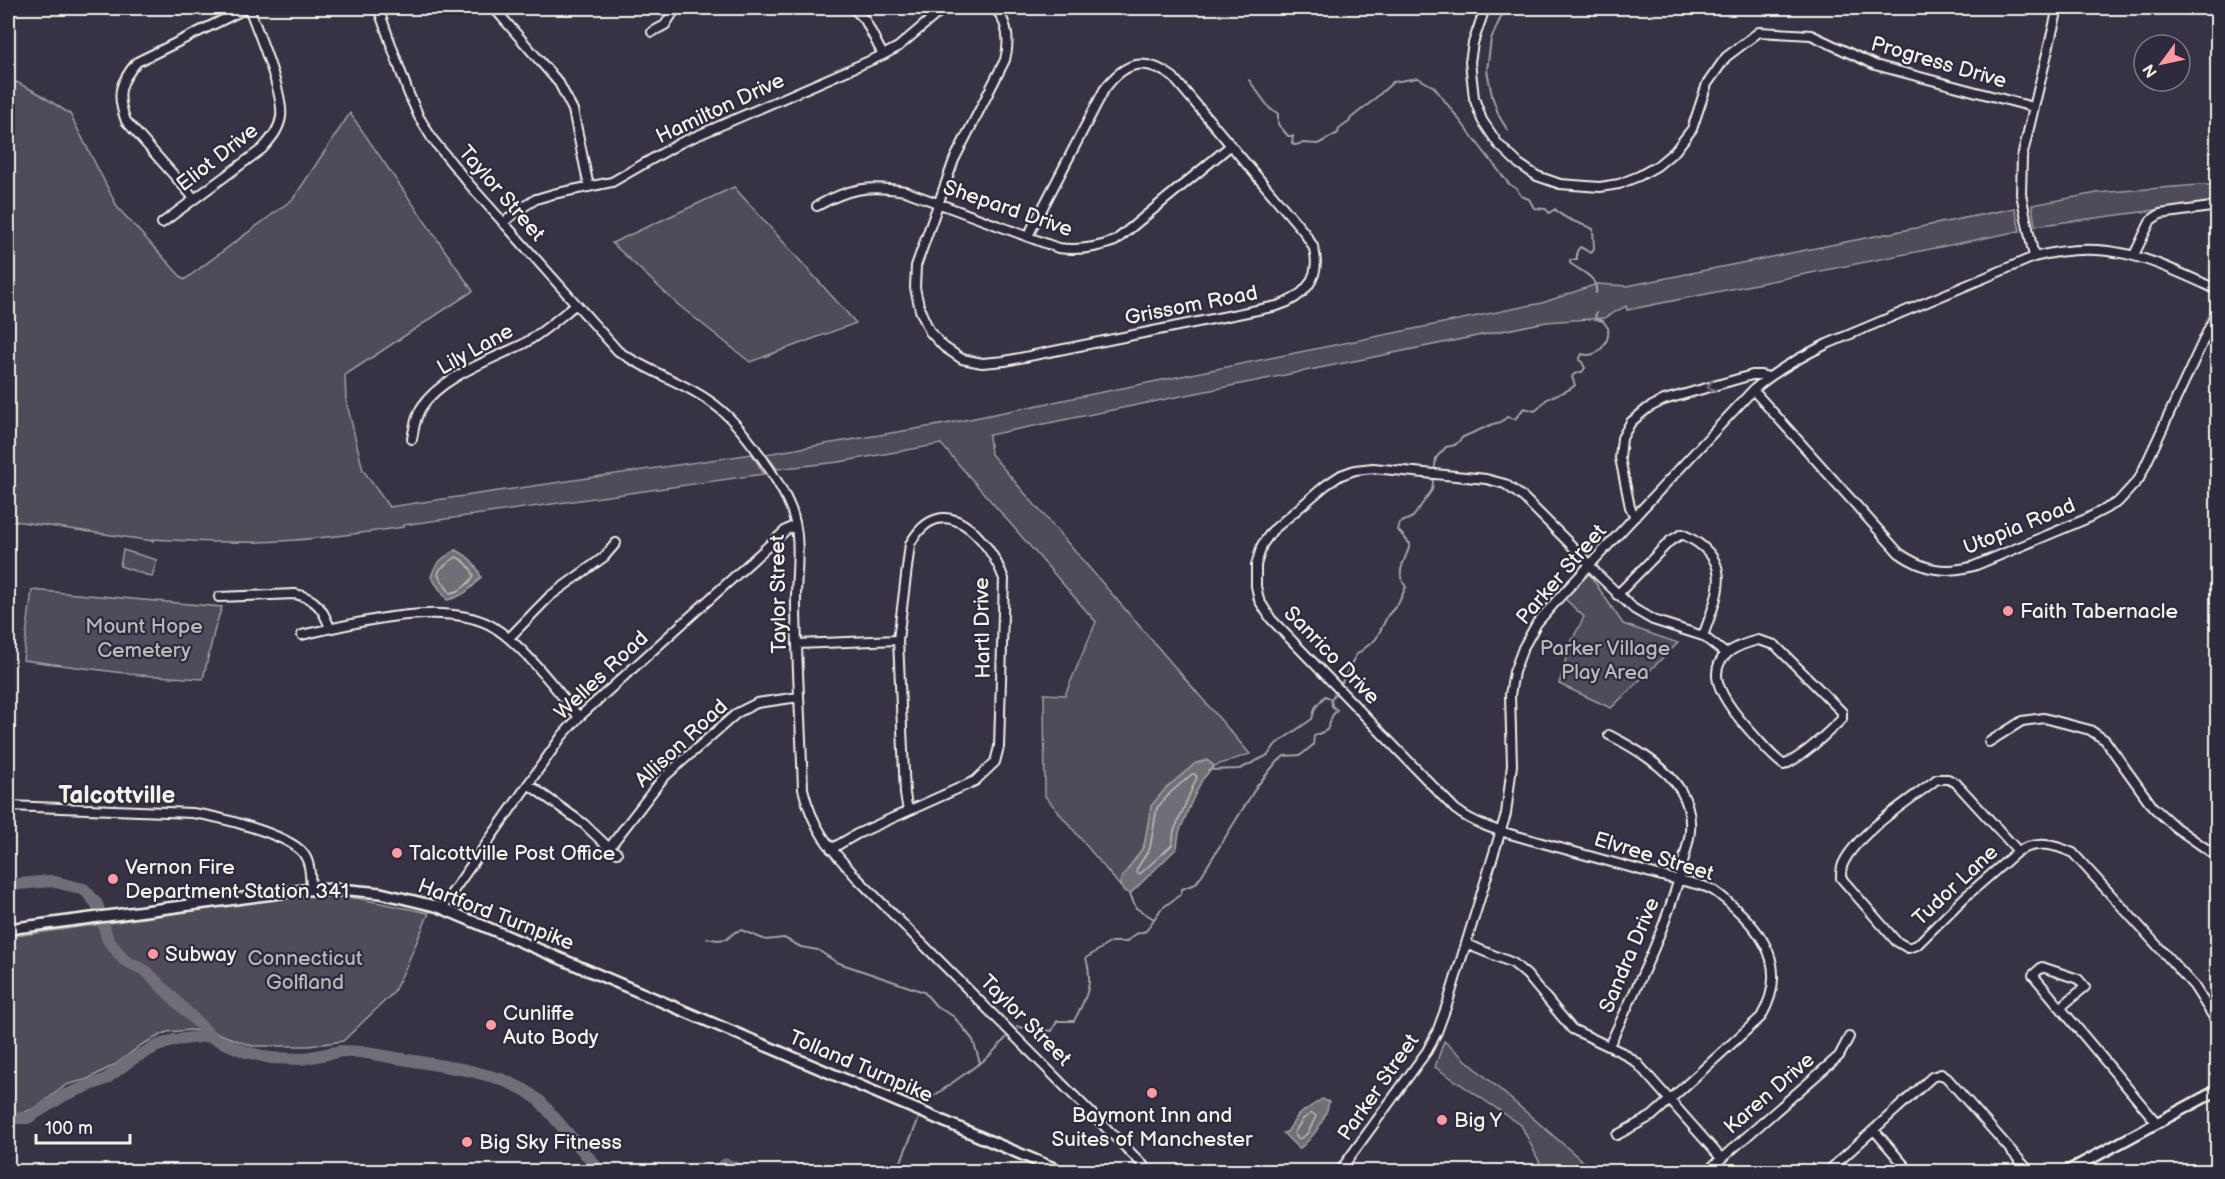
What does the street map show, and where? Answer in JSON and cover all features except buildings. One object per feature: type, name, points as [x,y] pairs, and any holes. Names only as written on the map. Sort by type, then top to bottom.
[{"type":"main road","name":"Hartford Turnpike","points":[[8,929],[311,889],[381,893],[443,909],[645,993]]},
{"type":"main road","name":"Tolland Turnpike","points":[[645,993],[1063,1172]]},
{"type":"main road","points":[[2067,1172],[2217,1090]]},
{"type":"street","name":"Eliot Drive","points":[[162,223],[262,149],[276,134],[281,116],[280,98],[248,8]]},
{"type":"street","points":[[194,198],[126,121],[120,105],[120,89],[125,76],[137,62],[248,8]]},
{"type":"street","name":"Taylor Street","points":[[378,8],[393,53],[419,117],[449,162],[618,351],[631,360],[708,399],[722,410],[742,432],[780,488],[791,509],[797,536],[795,592],[803,789],[814,825],[831,849],[882,903],[1088,1108],[1144,1166],[1147,1172]]},
{"type":"street","points":[[494,8],[559,83],[573,110],[589,187]]},
{"type":"street","points":[[652,32],[665,25],[676,8]]},
{"type":"street","points":[[853,8],[865,20],[883,55]]},
{"type":"street","name":"Hamilton Drive","points":[[503,222],[536,199],[612,182],[680,143],[883,55],[898,47],[944,8]]},
{"type":"street","name":"Grissom Road","points":[[995,8],[1002,16],[1008,33],[1009,48],[954,160],[916,266],[915,288],[920,310],[930,332],[944,347],[962,359],[982,363],[1005,361],[1277,306],[1293,301],[1307,287],[1316,270],[1314,248],[1304,232],[1173,77],[1159,67],[1146,63],[1114,75],[1028,236]]},
{"type":"street","name":"Progress Drive","points":[[1485,8],[1473,43],[1470,62],[1474,98],[1482,120],[1498,144],[1519,164],[1537,176],[1560,184],[1600,187],[1619,184],[1657,166],[1675,151],[1692,129],[1707,84],[1726,57],[1759,32],[1812,35],[1875,65],[2033,107]]},
{"type":"street","points":[[2034,256],[2022,194],[2022,157],[2058,8]]},
{"type":"street","name":"Shepard Drive","points":[[817,206],[840,193],[883,188],[905,191],[1058,248],[1077,251],[1115,241],[1230,146]]},
{"type":"street","points":[[2134,255],[2151,220],[2160,214],[2217,206]]},
{"type":"street","name":"Parker Street","points":[[1340,1172],[1427,1051],[1448,1002],[1506,814],[1511,774],[1510,695],[1514,672],[1523,648],[1537,623],[1753,390],[1768,377],[1827,344],[2034,256],[2052,252],[2084,249],[2134,255],[2168,267],[2217,290]]},
{"type":"street","name":"Lily Lane","points":[[412,440],[419,410],[427,400],[463,373],[525,342],[575,305]]},
{"type":"street","name":"Utopia Road","points":[[1753,390],[1899,553],[1913,563],[1928,569],[1959,570],[1974,566],[2086,519],[2103,511],[2129,492],[2146,468],[2217,309]]},
{"type":"street","points":[[1635,518],[1630,507],[1620,452],[1622,438],[1636,417],[1664,400],[1752,375],[1768,377]]},
{"type":"street","name":"Sanrico Drive","points":[[1501,831],[1477,823],[1455,809],[1271,619],[1259,600],[1256,565],[1262,545],[1272,531],[1326,485],[1354,470],[1373,468],[1486,479],[1505,484],[1524,498],[1617,595],[1634,609],[1653,620],[1703,636],[1725,653]]},
{"type":"street","name":"Hartl Drive","points":[[831,849],[857,834],[975,781],[994,762],[999,747],[1004,579],[999,565],[988,550],[961,521],[944,518],[930,522],[918,531],[910,544],[898,640],[905,794],[908,811]]},
{"type":"street","name":"Welles Road","points":[[443,909],[449,897],[562,736],[579,717],[786,530],[795,525]]},
{"type":"street","points":[[1617,595],[1670,541],[1682,534],[1698,542],[1710,553],[1720,573],[1718,594],[1703,636]]},
{"type":"street","points":[[509,638],[550,596],[604,557],[616,543]]},
{"type":"street","points":[[219,597],[295,594],[308,596],[318,603],[330,628]]},
{"type":"street","points":[[302,635],[330,628],[430,613],[473,618],[509,638],[579,717]]},
{"type":"street","points":[[797,644],[898,640]]},
{"type":"street","points":[[1758,640],[1775,645],[1842,712],[1842,719],[1794,760],[1784,765],[1774,758],[1726,702],[1718,686],[1718,667],[1725,653],[1737,645],[1758,640]]},
{"type":"street","name":"Allison Road","points":[[609,848],[663,778],[737,713],[756,702],[799,697]]},
{"type":"street","points":[[1989,742],[2022,721],[2044,718],[2090,730],[2104,740],[2153,807],[2175,827],[2217,857]]},
{"type":"street","name":"Sandra Drive","points":[[1609,1046],[1653,950],[1678,881],[1690,833],[1689,811],[1681,791],[1668,775],[1630,746],[1610,735]]},
{"type":"street","name":"Tudor Lane","points":[[2018,851],[1956,783],[1948,779],[1937,779],[1868,833],[1841,866],[1841,878],[1896,941],[1908,948],[1917,945],[1964,898],[2018,851],[2042,844],[2058,846],[2073,854],[2194,986],[2217,1024]]},
{"type":"street","points":[[528,784],[584,824],[617,854]]},
{"type":"street","points":[[8,806],[192,813],[214,816],[252,828],[292,844],[302,851],[310,871],[311,889]]},
{"type":"street","name":"Elvree Street","points":[[1501,831],[1712,890],[1742,915],[1770,952],[1774,970],[1774,987],[1770,1003],[1755,1024],[1652,1116],[1617,1135]]},
{"type":"street","points":[[1466,944],[1513,963],[1527,975],[1572,1029],[1609,1046],[1637,1064],[1721,1158]]},
{"type":"street","points":[[2061,1007],[2085,987],[2078,979],[2042,968],[2033,975],[2061,1007],[2082,1031],[2157,1124]]},
{"type":"street","name":"Karen Drive","points":[[1706,1172],[1839,1056],[1849,1037]]},
{"type":"street","points":[[1827,1172],[1932,1077],[1941,1074],[2030,1172]]},
{"type":"street","points":[[1874,1130],[1910,1172]]},
{"type":"green space","points":[[8,78],[38,93],[70,114],[118,208],[184,280],[293,199],[350,113],[473,291],[345,375],[346,400],[363,470],[389,507],[752,454],[764,474],[403,525],[404,527],[265,542],[152,539],[153,541],[8,520]]},
{"type":"green space","points":[[2217,185],[2217,202],[2035,226],[2032,205],[2097,193]]},
{"type":"green space","points":[[734,187],[856,323],[750,362],[676,303],[612,243]]},
{"type":"green space","points":[[2015,208],[2020,231],[1627,310],[1626,306],[1604,318],[1546,322],[989,435],[991,454],[1250,754],[1214,766],[1211,763],[1147,838],[1138,857],[1121,879],[1120,886],[1045,796],[1044,694],[1065,695],[1096,622],[941,444],[839,462],[777,469],[766,454],[945,424],[1542,303],[1597,284],[1627,286]]},
{"type":"green space","points":[[123,550],[157,560],[152,577],[120,566]]},
{"type":"green space","name":"Parker Village Play Area","points":[[1588,572],[1623,624],[1678,643],[1611,708],[1559,684],[1570,644],[1584,617],[1564,598]]},
{"type":"green space","name":"Mount Hope Cemetery","points":[[32,590],[222,607],[203,679],[139,675],[23,660]]},
{"type":"green space","name":"Connecticut Golfland","points":[[301,896],[356,898],[429,913],[393,993],[343,1041],[309,1046],[252,1046],[214,1032],[190,1030],[167,1032],[141,1045],[116,1064],[88,1079],[66,1085],[37,1107],[16,1116],[8,1049],[8,937]]},
{"type":"green space","points":[[1444,1041],[1594,1171],[1544,1171],[1521,1125],[1435,1067]]},
{"type":"water","points":[[456,550],[472,561],[481,577],[466,592],[447,600],[431,577],[438,564]]},
{"type":"water","points":[[1207,760],[1214,766],[1202,780],[1191,803],[1179,833],[1177,848],[1130,894],[1124,891],[1120,886],[1121,879],[1144,846],[1151,806],[1166,788],[1196,763]]},
{"type":"water","points":[[1322,1099],[1329,1102],[1322,1122],[1299,1149],[1283,1133],[1287,1132],[1298,1115]]},
{"type":"waterway","points":[[1505,8],[1491,39],[1487,70],[1492,96],[1499,116],[1508,131]]},
{"type":"waterway","points":[[1249,80],[1270,109],[1278,113],[1278,124],[1288,136],[1293,136],[1292,143],[1295,145],[1318,144],[1338,133],[1339,129],[1393,82],[1418,78],[1434,87],[1509,184],[1517,189],[1521,196],[1529,199],[1534,208],[1546,209],[1549,213],[1555,209],[1568,219],[1593,229],[1594,248],[1591,253],[1580,247],[1577,251],[1577,260],[1570,260],[1570,263],[1592,278],[1596,293]]},
{"type":"waterway","points":[[1340,686],[1356,655],[1376,639],[1406,587],[1401,571],[1410,544],[1398,530],[1400,523],[1413,517],[1432,490],[1436,458],[1446,447],[1455,445],[1463,437],[1501,422],[1507,417],[1515,419],[1524,408],[1535,411],[1546,400],[1575,385],[1572,377],[1585,368],[1579,360],[1582,354],[1598,352],[1607,339],[1608,328],[1603,321],[1595,319],[1596,313]]},
{"type":"waterway","points":[[1017,1027],[1052,1031],[1057,1021],[1074,1021],[1088,991],[1089,976],[1086,958],[1111,942],[1126,942],[1136,934],[1146,931],[1161,909],[1181,894],[1182,889],[1195,884],[1257,786],[1275,764],[1284,756],[1301,755],[1313,745],[1314,736],[1327,730],[1337,710],[1332,706],[1331,699],[1338,691]]},
{"type":"waterway","points":[[1208,770],[1240,769],[1268,755],[1276,744],[1312,719],[1315,708],[1325,696],[1331,699]]},
{"type":"waterway","points":[[8,885],[51,881],[84,889],[97,904],[108,940],[124,960],[146,971],[212,1037]]},
{"type":"waterway","points":[[1130,894],[1136,908],[1154,919]]},
{"type":"waterway","points":[[707,938],[727,939],[741,930],[766,940],[784,938],[801,947],[818,950],[836,962],[924,992],[937,1007],[953,1016],[973,1040],[980,1063],[924,1103],[922,1110]]},
{"type":"waterway","points":[[8,1118],[28,1118],[65,1095],[106,1079],[131,1060],[157,1046],[175,1040],[208,1036],[246,1052],[271,1058],[301,1059],[342,1051],[361,1052],[467,1070],[501,1079],[525,1090],[540,1101],[601,1172]]},
{"type":"waterway","points":[[980,1063],[1007,1037]]},
{"type":"waterway","points":[[898,1172],[920,1115]]},
{"type":"waterway","points":[[715,1172],[726,1164],[734,1167],[735,1172]]},
{"type":"place","name":"Faith Tabernacle","points":[[2008,611]]},
{"type":"place","name":"Talcottville Post Office","points":[[397,853]]},
{"type":"place","name":"Vernon Fire Department Station 341","points":[[113,879]]},
{"type":"place","name":"Subway","points":[[153,954]]},
{"type":"place","name":"Cunliffe Auto Body","points":[[491,1025]]},
{"type":"place","name":"Baymont Inn and Suites of Manchester","points":[[1152,1093]]},
{"type":"place","name":"Big Y","points":[[1442,1120]]},
{"type":"place","name":"Big Sky Fitness","points":[[467,1142]]},
{"type":"district","name":"Talcottville","points":[[117,795]]}]
